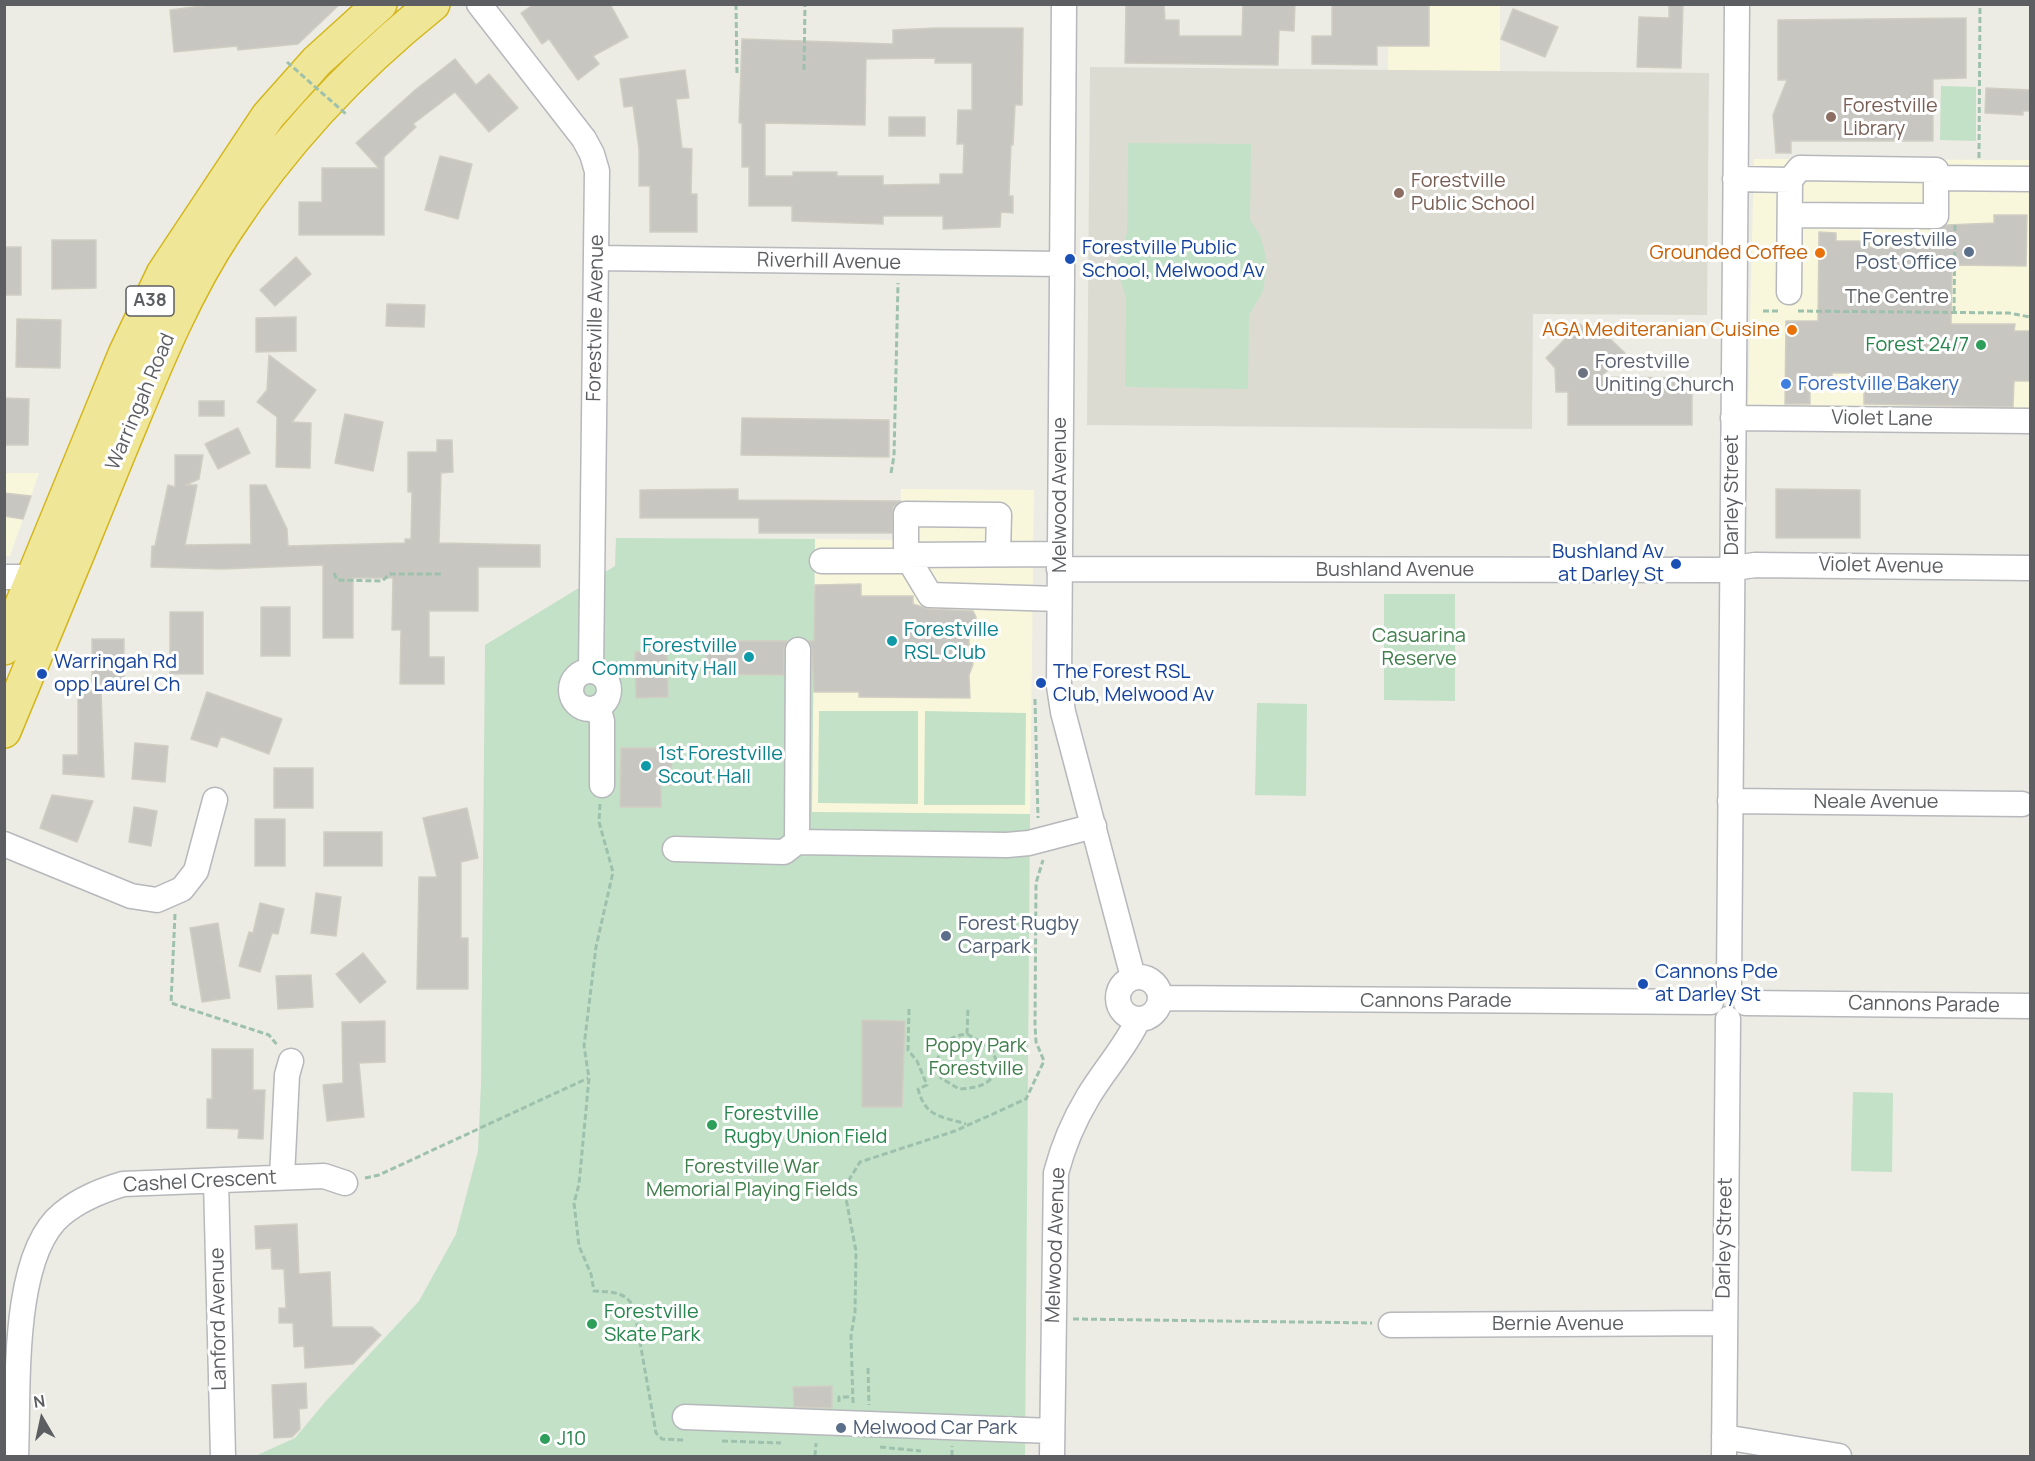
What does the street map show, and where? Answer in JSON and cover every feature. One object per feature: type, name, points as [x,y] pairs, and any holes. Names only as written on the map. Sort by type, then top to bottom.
[{"type":"highway","name":"Warringah Road","points":[[4,648],[19,577],[163,274],[268,116],[317,61],[380,4]]},
{"type":"highway","name":"Warringah Road","points":[[4,731],[154,369],[188,296],[225,231],[286,146],[348,80],[433,4]]},
{"type":"street","name":"Forestville Avenue","points":[[479,4],[584,139],[592,154],[598,188],[591,671],[602,675],[608,686],[606,698],[598,707],[602,721],[602,785]]},
{"type":"street","name":"Melwood Avenue","points":[[1064,4],[1059,561],[1061,700],[1133,977]]},
{"type":"street","name":"Darley Street","points":[[1729,985],[1737,4]]},
{"type":"street","points":[[1789,292],[1790,180],[1800,168],[1936,170],[1936,216],[1790,215]]},
{"type":"street","points":[[1936,178],[2031,180]]},
{"type":"street","points":[[1735,179],[1790,180]]},
{"type":"street","name":"Riverhill Avenue","points":[[597,258],[1062,264]]},
{"type":"street","name":"Violet Lane","points":[[1733,418],[2031,421]]},
{"type":"street","points":[[998,554],[999,515],[906,514],[908,558],[930,596],[1059,599]]},
{"type":"street","name":"Bushland Avenue","points":[[822,561],[998,554],[1059,561],[1732,568]]},
{"type":"street","name":"Violet Avenue","points":[[1732,568],[1755,565],[2031,568]]},
{"type":"street","points":[[797,842],[798,650]]},
{"type":"street","points":[[4,844],[131,896],[157,900],[182,889],[196,870],[214,800]]},
{"type":"street","name":"Neale Avenue","points":[[1730,801],[2022,804]]},
{"type":"street","points":[[675,849],[784,852],[797,842],[1007,845],[1043,839],[1094,826]]},
{"type":"street","points":[[1133,977],[1147,978],[1152,981],[1160,998],[1156,1011],[1151,1016],[1138,1020],[1125,1015],[1118,1004],[1118,990],[1122,984],[1133,977]]},
{"type":"street","points":[[1729,985],[1743,993],[1746,1003],[1738,1017],[1728,1019],[1718,1016],[1711,1002],[1715,992],[1729,985]]},
{"type":"street","name":"Cannons Parade","points":[[1160,998],[1711,1002]]},
{"type":"street","name":"Cannons Parade","points":[[1746,1003],[2031,1006]]},
{"type":"street","name":"Darley Street","points":[[1724,1447],[1728,1019]]},
{"type":"street","name":"Melwood Avenue","points":[[1052,1456],[1056,1173],[1063,1144],[1088,1096],[1130,1037],[1138,1020]]},
{"type":"street","points":[[282,1177],[287,1075],[291,1061]]},
{"type":"street","name":"Cashel Crescent","points":[[16,1456],[23,1294],[36,1249],[60,1216],[92,1194],[123,1184],[324,1176],[345,1183]]},
{"type":"street","name":"Lanford Avenue","points":[[216,1180],[223,1456]]},
{"type":"street","name":"Bernie Avenue","points":[[1391,1325],[1724,1323]]},
{"type":"street","points":[[685,1428],[869,1436],[1052,1431]]},
{"type":"street","points":[[1724,1447],[1839,1456]]},
{"type":"path","points":[[736,4],[737,75]]},
{"type":"path","points":[[804,70],[805,4]]},
{"type":"path","points":[[1979,159],[1980,4]]},
{"type":"path","points":[[287,62],[347,115]]},
{"type":"path","points":[[1954,312],[1955,223]]},
{"type":"path","points":[[891,473],[894,456],[898,263]]},
{"type":"path","name":"The Centre","points":[[1763,311],[2009,313],[2031,317]]},
{"type":"path","points":[[334,573],[337,580],[382,581],[390,574],[441,574]]},
{"type":"path","points":[[853,1403],[850,1336],[855,1312],[856,1251],[844,1188],[860,1162],[955,1131],[1026,1099],[1044,1061],[1036,1042],[1035,1025],[1036,883],[1043,859],[1043,839],[1036,812],[1035,699]]},
{"type":"path","points":[[602,785],[599,822],[613,872],[596,947],[584,1046],[589,1078],[579,1184],[574,1203],[579,1246],[591,1274],[594,1291],[619,1293],[630,1300],[634,1308],[656,1433],[662,1439],[685,1428]]},
{"type":"path","points":[[175,914],[171,1003],[269,1035],[291,1061]]},
{"type":"path","points":[[968,1008],[968,1034]]},
{"type":"path","points":[[909,1009],[909,1050],[917,1061],[927,1084],[918,1089],[920,1097],[936,1117],[967,1124]]},
{"type":"path","points":[[968,1034],[992,1049],[999,1068],[993,1080],[985,1085],[959,1089],[941,1078],[936,1062],[946,1040],[953,1036],[968,1034]]},
{"type":"path","points":[[345,1183],[379,1175],[589,1078]]},
{"type":"path","points":[[1053,1319],[1353,1321],[1391,1325]]},
{"type":"path","points":[[868,1368],[869,1436],[921,1451]]},
{"type":"path","points":[[720,1441],[778,1444],[787,1440]]},
{"type":"path","points":[[806,1441],[826,1442]]},
{"type":"path","points":[[815,1456],[816,1444]]},
{"type":"shaded area","points":[[1389,5],[1500,5],[1500,71],[1388,70]]},
{"type":"shaded area","name":"Forestville Public School","points":[[1090,67],[1709,73],[1707,315],[1533,314],[1532,429],[1087,425]]},
{"type":"shaded area","points":[[1754,159],[2030,160],[2030,410],[1748,411]]},
{"type":"shaded area","points":[[5,473],[39,473],[10,556],[5,556]]},
{"type":"shaded area","name":"Forestville RSL Club","points":[[901,489],[1034,490],[1030,814],[812,812],[815,539],[900,540]]},
{"type":"green space","points":[[1941,86],[1976,87],[1976,141],[1940,140]]},
{"type":"green space","points":[[1128,143],[1251,144],[1250,220],[1261,237],[1267,263],[1263,291],[1249,315],[1248,389],[1125,387],[1126,298],[1119,276],[1118,261],[1127,233]]},
{"type":"green space","name":"Forestville War Memorial Playing Fields","points":[[616,538],[815,539],[812,812],[1030,814],[1025,1456],[255,1456],[295,1438],[325,1402],[419,1301],[456,1234],[478,1151],[481,1083],[485,645],[615,566]]},
{"type":"green space","name":"Casuarina Reserve","points":[[1384,594],[1455,594],[1455,701],[1384,700]]},
{"type":"green space","points":[[1257,703],[1307,704],[1306,796],[1255,795]]},
{"type":"green space","points":[[819,711],[918,711],[918,804],[818,803]]},
{"type":"green space","points":[[925,711],[1026,713],[1025,805],[924,805]]},
{"type":"green space","points":[[1853,1092],[1893,1093],[1892,1172],[1851,1171]]},
{"type":"building","points":[[217,4],[340,4],[298,44],[238,50],[237,46],[174,52],[170,10]]},
{"type":"building","points":[[534,4],[610,4],[628,37],[593,56],[599,64],[578,80],[549,39],[542,44],[521,13]]},
{"type":"building","points":[[1126,4],[1164,4],[1165,20],[1179,20],[1179,36],[1242,36],[1243,4],[1295,4],[1294,31],[1279,30],[1278,65],[1125,63]]},
{"type":"building","points":[[1332,4],[1429,4],[1429,46],[1377,46],[1377,65],[1312,64],[1312,36],[1332,36]]},
{"type":"building","points":[[1669,4],[1683,4],[1681,68],[1637,67],[1639,17],[1669,18]]},
{"type":"building","points":[[1513,9],[1558,27],[1545,57],[1501,39]]},
{"type":"building","points":[[1966,18],[1966,78],[1933,79],[1933,141],[1791,141],[1791,153],[1776,153],[1773,115],[1787,80],[1778,80],[1778,20]]},
{"type":"building","points":[[1023,28],[1022,105],[1015,105],[1013,145],[1011,145],[1009,196],[1013,196],[1013,213],[1001,212],[1000,227],[943,229],[943,216],[883,216],[883,224],[792,221],[792,206],[749,206],[749,167],[742,167],[742,123],[739,123],[742,39],[893,44],[893,30]],"holes":[[[935,58],[935,63],[972,63],[972,110],[958,110],[957,144],[964,144],[963,174],[940,174],[940,184],[883,185],[883,176],[837,176],[837,172],[793,172],[793,176],[765,176],[765,123],[865,125],[866,59]]]},
{"type":"building","points":[[455,59],[476,85],[489,74],[518,108],[489,132],[455,92],[413,124],[416,127],[384,157],[384,235],[299,235],[299,202],[322,202],[322,168],[379,168],[356,143],[415,90]]},
{"type":"building","points":[[685,70],[689,98],[676,99],[682,148],[692,149],[691,194],[697,194],[697,232],[650,232],[650,186],[639,186],[639,149],[633,106],[624,107],[620,79]]},
{"type":"building","points":[[1986,88],[2031,90],[2031,111],[2023,111],[2023,115],[1985,113]]},
{"type":"building","points":[[889,117],[925,117],[925,136],[889,136]]},
{"type":"building","points":[[440,156],[472,164],[458,219],[425,210]]},
{"type":"building","points":[[1994,215],[2027,215],[2026,266],[1952,265],[1951,324],[2015,324],[2014,331],[2031,331],[2030,381],[2014,381],[2013,407],[1864,404],[1864,380],[1855,373],[1832,373],[1832,377],[1810,377],[1810,404],[1785,404],[1786,321],[1818,321],[1819,232],[1836,233],[1836,241],[1870,241],[1869,247],[1902,247],[1902,238],[1936,238],[1936,230],[1947,225],[1994,223]]},
{"type":"building","points":[[52,240],[96,240],[96,288],[52,289]]},
{"type":"building","points":[[4,247],[21,247],[21,295],[4,295]]},
{"type":"building","points":[[296,257],[311,274],[275,306],[260,290]]},
{"type":"building","points":[[387,304],[425,305],[424,327],[386,326]]},
{"type":"building","points":[[296,317],[296,351],[256,352],[256,318]]},
{"type":"building","points":[[17,319],[61,320],[60,368],[16,367]]},
{"type":"building","points":[[1580,324],[1595,339],[1602,331],[1625,353],[1601,377],[1692,378],[1692,425],[1568,425],[1568,392],[1556,392],[1555,368],[1546,358]]},
{"type":"building","points":[[269,355],[316,390],[292,422],[311,423],[310,468],[276,467],[277,417],[257,402],[267,390]]},
{"type":"building","points":[[4,398],[29,399],[28,445],[4,445]]},
{"type":"building","points":[[199,401],[224,401],[224,416],[199,416]]},
{"type":"building","points":[[345,414],[383,422],[373,471],[335,463]]},
{"type":"building","points":[[742,418],[889,420],[889,457],[741,455]]},
{"type":"building","points":[[238,428],[250,453],[218,469],[205,444]]},
{"type":"building","points":[[437,440],[452,440],[453,472],[441,473],[439,543],[540,545],[540,567],[478,567],[478,611],[429,611],[429,657],[444,657],[444,684],[400,684],[401,630],[392,630],[393,578],[353,578],[353,638],[323,638],[323,565],[222,569],[151,567],[152,546],[155,546],[168,485],[175,487],[175,455],[203,455],[199,479],[186,485],[197,485],[185,545],[251,544],[250,485],[266,485],[287,529],[288,546],[405,543],[405,539],[411,539],[412,492],[408,492],[408,452],[437,452]]},
{"type":"building","points":[[738,489],[738,500],[901,501],[893,507],[892,533],[759,533],[759,518],[640,518],[640,490]]},
{"type":"building","points":[[1776,489],[1860,490],[1860,538],[1776,538]]},
{"type":"building","points":[[4,493],[31,496],[23,519],[4,516]]},
{"type":"building","name":"Forestville RSL Club","points":[[861,584],[861,596],[913,596],[913,604],[929,609],[973,611],[976,617],[975,627],[969,630],[969,653],[973,664],[969,675],[970,698],[859,697],[859,692],[814,692],[812,650],[809,641],[814,641],[815,585]]},
{"type":"building","points":[[261,607],[290,607],[290,656],[261,656]]},
{"type":"building","points":[[170,612],[203,612],[203,674],[170,674]]},
{"type":"building","points":[[92,639],[124,639],[124,684],[92,684]]},
{"type":"building","name":"Forestville Community Hall","points":[[706,641],[787,641],[784,650],[784,675],[706,674]]},
{"type":"building","points":[[667,651],[668,697],[636,698],[635,652]]},
{"type":"building","points":[[78,691],[101,691],[104,777],[63,774],[63,755],[78,755]]},
{"type":"building","points":[[207,692],[282,719],[269,754],[221,736],[217,747],[191,739]]},
{"type":"building","points":[[135,743],[168,746],[165,782],[132,779]]},
{"type":"building","name":"1st Forestville Scout Hall","points":[[621,748],[672,748],[671,785],[661,785],[661,807],[620,807]]},
{"type":"building","points":[[274,768],[313,768],[313,808],[274,808]]},
{"type":"building","points":[[52,795],[93,801],[77,842],[40,828]]},
{"type":"building","points":[[134,807],[157,811],[151,846],[129,842]]},
{"type":"building","points":[[467,808],[478,858],[461,862],[461,938],[468,938],[468,989],[417,989],[419,877],[437,877],[423,818]]},
{"type":"building","points":[[255,819],[285,819],[285,866],[255,866]]},
{"type":"building","points":[[324,832],[382,832],[382,866],[324,866]]},
{"type":"building","points":[[316,893],[341,897],[336,936],[311,933]]},
{"type":"building","points":[[260,903],[284,909],[278,934],[272,933],[260,972],[239,966],[249,932],[253,933]]},
{"type":"building","points":[[218,923],[230,998],[202,1002],[190,928]]},
{"type":"building","points":[[363,953],[386,982],[360,1003],[336,974]]},
{"type":"building","points":[[311,975],[313,1007],[278,1009],[276,976]]},
{"type":"building","points":[[862,1020],[905,1021],[902,1107],[862,1107]]},
{"type":"building","points":[[385,1021],[385,1062],[359,1063],[364,1117],[327,1121],[323,1085],[343,1083],[342,1022]]},
{"type":"building","points":[[212,1049],[253,1049],[253,1090],[265,1090],[263,1139],[238,1138],[239,1129],[207,1128],[207,1099],[212,1099]]},
{"type":"building","points":[[297,1224],[299,1274],[330,1272],[332,1327],[372,1327],[381,1335],[353,1364],[305,1368],[304,1346],[294,1347],[293,1323],[279,1323],[279,1308],[286,1308],[284,1269],[272,1269],[271,1248],[256,1249],[255,1226]]},
{"type":"building","points":[[306,1383],[307,1408],[299,1409],[300,1429],[292,1437],[274,1438],[272,1385]]},
{"type":"building","points":[[832,1386],[832,1408],[794,1407],[793,1387]]},
{"type":"place","name":"Forestville Library","points":[[1831,117]]},
{"type":"place","name":"Forestville Public School","points":[[1399,193]]},
{"type":"place","name":"Forestville Post Office","points":[[1969,252]]},
{"type":"place","name":"Grounded Coffee","points":[[1820,253]]},
{"type":"place","name":"Forestville Public School, Melwood Av","points":[[1070,259]]},
{"type":"place","name":"AGA Mediteranian Cuisine","points":[[1792,330]]},
{"type":"place","name":"Forest 24/7","points":[[1981,345]]},
{"type":"place","name":"Forestville Uniting Church","points":[[1583,373]]},
{"type":"place","name":"Forestville Bakery","points":[[1786,384]]},
{"type":"place","name":"Bushland Av at Darley St","points":[[1676,564]]},
{"type":"place","name":"Forestville RSL Club","points":[[892,641]]},
{"type":"place","name":"Forestville Community Hall","points":[[749,657]]},
{"type":"place","name":"Warringah Rd opp Laurel Ch","points":[[42,674]]},
{"type":"place","name":"The Forest RSL Club, Melwood Av","points":[[1041,683]]},
{"type":"place","name":"1st Forestville Scout Hall","points":[[646,766]]},
{"type":"place","name":"Forest Rugby Carpark","points":[[946,936]]},
{"type":"place","name":"Cannons Pde at Darley St","points":[[1643,984]]},
{"type":"place","name":"Forestville Rugby Union Field","points":[[712,1125]]},
{"type":"place","name":"Forestville Skate Park","points":[[592,1324]]},
{"type":"place","name":"Melwood Car Park","points":[[841,1428]]},
{"type":"place","name":"J10","points":[[545,1439]]},
{"type":"park label","name":"Poppy Park Forestville","points":[[976,1058]]}]
